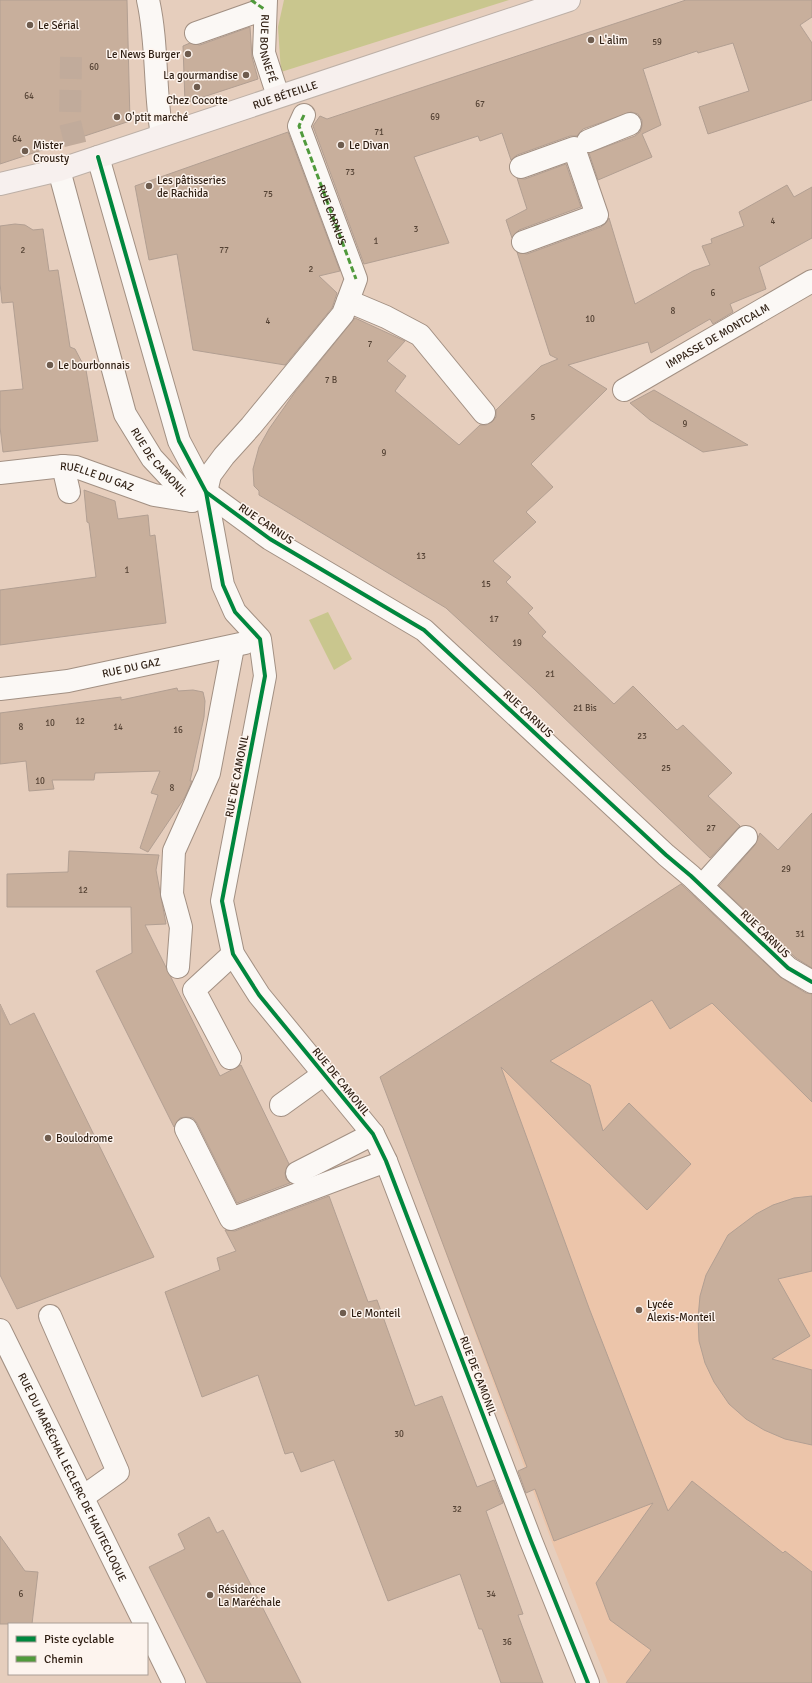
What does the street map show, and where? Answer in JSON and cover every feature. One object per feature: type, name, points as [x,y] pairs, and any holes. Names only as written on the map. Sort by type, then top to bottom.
[{"type":"main road","name":"RUE BÉTEILLE","points":[[0,184],[59,170],[569,0]]},
{"type":"street","points":[[148,0],[153,21],[158,112],[162,135]]},
{"type":"street","points":[[196,33],[261,3]]},
{"type":"street","name":"RUE BONNEFÉ","points":[[261,3],[264,52],[278,96]]},
{"type":"street","name":"RUE CARNUS","points":[[304,115],[298,126],[356,279],[343,314],[251,426],[224,456],[210,475],[199,496],[424,630],[666,856],[702,886],[788,968],[812,982]]},
{"type":"street","points":[[588,140],[630,124]]},
{"type":"street","points":[[521,167],[574,148],[597,215],[523,242]]},
{"type":"street","points":[[98,157],[179,440],[199,496]]},
{"type":"street","name":"RUE DE CAMONIL","points":[[59,170],[125,414],[152,458],[199,496],[223,585],[235,612],[260,639],[265,676],[222,901],[232,954],[260,995],[373,1134],[386,1161],[531,1541],[588,1683]]},
{"type":"street","name":"IMPASSE DE MONTCALM","points":[[624,390],[812,281]]},
{"type":"street","points":[[348,301],[386,317],[420,335],[484,413]]},
{"type":"street","points":[[62,466],[69,492]]},
{"type":"street","name":"RUELLE DU GAZ","points":[[0,473],[62,466],[76,467],[154,495],[199,496]]},
{"type":"street","name":"RUE DU GAZ","points":[[0,689],[68,681],[233,647],[260,639]]},
{"type":"street","points":[[178,967],[181,926],[172,894],[174,851],[209,773],[233,647]]},
{"type":"street","points":[[702,886],[746,838]]},
{"type":"street","points":[[230,1058],[194,990],[232,954]]},
{"type":"street","points":[[282,1105],[324,1074]]},
{"type":"street","points":[[186,1129],[231,1219],[386,1161]]},
{"type":"street","points":[[297,1173],[373,1134]]},
{"type":"street","points":[[50,1316],[118,1472],[83,1497]]},
{"type":"street","name":"RUE DU MARÉCHAL LECLERC DE HAUTECLOQUE","points":[[0,1330],[145,1623]]},
{"type":"street","points":[[148,1630],[174,1683]]},
{"type":"shaded area","points":[[284,0],[509,0],[281,72],[278,27]]},
{"type":"shaded area","points":[[328,612],[352,659],[334,670],[309,620]]},
{"type":"shaded area","name":"Lycée Alexis-Monteil","points":[[677,886],[812,1022],[812,1683],[608,1683],[552,1542],[381,1077]]},
{"type":"building","points":[[0,0],[127,0],[130,121],[0,164]]},
{"type":"building","points":[[686,0],[812,0],[812,17],[800,25],[812,43],[812,100],[708,134],[699,107],[749,91],[733,43],[698,53],[697,51],[643,69],[661,125],[642,134],[652,157],[598,180],[589,153],[635,136],[640,132],[642,120],[638,114],[631,112],[583,129],[577,136],[570,136],[517,155],[511,160],[502,133],[480,141],[478,136],[414,157],[449,243],[364,264],[313,126],[320,116],[327,119]]},
{"type":"building","points":[[250,27],[252,57],[258,79],[185,103],[183,46],[190,43],[200,45]]},
{"type":"building","points":[[288,132],[340,271],[319,276],[337,293],[332,308],[285,365],[193,350],[177,254],[149,260],[135,186]]},
{"type":"building","points":[[566,164],[581,207],[519,230],[512,238],[506,220],[527,209],[517,178],[525,179]]},
{"type":"building","points":[[787,185],[794,197],[812,187],[812,238],[759,267],[766,289],[730,304],[733,312],[713,324],[710,319],[651,353],[648,342],[568,365],[607,389],[531,464],[553,487],[526,512],[536,522],[493,561],[511,577],[506,582],[533,608],[528,613],[546,632],[542,636],[614,704],[633,686],[677,730],[683,725],[732,773],[708,796],[740,826],[710,858],[534,689],[446,608],[259,495],[259,491],[254,486],[253,469],[259,447],[269,429],[295,392],[355,318],[405,341],[387,361],[406,376],[395,391],[459,445],[480,425],[486,425],[492,422],[496,417],[496,410],[541,366],[558,359],[550,355],[517,252],[527,254],[601,227],[609,218],[635,304],[693,271],[710,265],[702,246],[712,243],[711,239],[744,226],[739,212]]},
{"type":"building","name":"Le bourbonnais","points":[[15,224],[25,225],[33,230],[43,229],[49,271],[58,270],[70,347],[75,349],[86,370],[98,441],[3,452],[0,427],[0,391],[23,389],[13,302],[2,303],[0,283],[0,226]]},
{"type":"building","points":[[654,390],[748,445],[703,452],[650,420],[630,403]]},
{"type":"building","points":[[84,490],[115,501],[118,519],[148,515],[150,536],[155,535],[166,623],[0,645],[0,590],[96,577],[89,523],[87,522]]},
{"type":"building","points":[[177,688],[178,691],[193,690],[203,692],[205,701],[204,717],[190,781],[192,781],[185,797],[148,852],[140,848],[158,795],[151,793],[160,771],[95,773],[94,780],[52,780],[54,789],[29,791],[26,761],[0,764],[0,713],[121,697],[121,700]]},
{"type":"building","points":[[812,813],[812,968],[796,958],[719,886],[755,845],[760,833],[778,850]]},
{"type":"building","points":[[69,851],[159,855],[156,870],[166,924],[145,925],[220,1076],[241,1065],[289,1164],[285,1173],[286,1179],[290,1183],[237,1203],[197,1123],[193,1118],[180,1118],[174,1127],[96,971],[132,953],[131,907],[7,907],[7,874],[68,872]]},
{"type":"building","points":[[681,884],[780,977],[806,993],[812,994],[812,1102],[712,1003],[670,1029],[652,1000],[550,1061],[590,1085],[603,1131],[629,1103],[691,1164],[647,1210],[501,1067],[589,1308],[668,1511],[692,1481],[783,1553],[785,1551],[812,1572],[812,1683],[626,1683],[651,1650],[610,1620],[596,1583],[653,1503],[554,1541],[535,1489],[526,1493],[518,1471],[527,1467],[380,1077]]},
{"type":"building","name":"Boulodrome","points":[[0,1004],[10,1025],[34,1013],[154,1257],[17,1309],[0,1275]]},
{"type":"building","points":[[329,1196],[368,1302],[377,1300],[415,1406],[442,1396],[477,1487],[494,1480],[503,1503],[486,1511],[523,1614],[518,1615],[543,1683],[501,1683],[482,1629],[479,1629],[460,1574],[388,1601],[334,1460],[301,1472],[293,1452],[285,1454],[258,1375],[202,1397],[165,1292],[220,1270],[217,1258],[236,1251],[225,1230],[235,1231]]},
{"type":"building","points":[[812,1196],[812,1271],[778,1279],[810,1336],[772,1359],[812,1370],[812,1445],[785,1439],[764,1430],[746,1419],[729,1404],[714,1382],[705,1363],[699,1341],[698,1318],[700,1296],[706,1275],[728,1235],[756,1214],[773,1205],[794,1198]]},
{"type":"building","name":"Résidence La Maréchale","points":[[209,1517],[217,1533],[223,1530],[301,1683],[207,1683],[149,1567],[185,1549],[178,1534]]},
{"type":"building","points":[[0,1536],[25,1571],[38,1572],[32,1623],[0,1624]]},
{"type":"tunnel","points":[[71,57],[70,122],[80,163]]},
{"type":"marked path","points":[[251,0],[264,9]]},
{"type":"marked path","points":[[304,115],[299,126],[356,279]]},
{"type":"cycle path","points":[[98,157],[179,441],[206,492],[223,585],[235,612],[260,639],[265,676],[222,901],[233,954],[259,995],[373,1134],[386,1161],[531,1541],[588,1683]]},
{"type":"cycle path","points":[[206,492],[270,539],[424,630],[666,855],[691,876],[788,968],[812,982]]},
{"type":"place","name":"Le Sérial","points":[[30,25]]},
{"type":"place","name":"L'alim","points":[[591,40]]},
{"type":"place","name":"Le News Burger","points":[[188,54]]},
{"type":"place","name":"La gourmandise","points":[[246,75]]},
{"type":"place","name":"Chez Cocotte","points":[[197,87]]},
{"type":"place","name":"O'ptit marché","points":[[117,117]]},
{"type":"place","name":"Le Divan","points":[[341,145]]},
{"type":"place","name":"Mister Crousty","points":[[25,151]]},
{"type":"place","name":"Les pâtisseries de Rachida","points":[[149,186]]},
{"type":"place","name":"Le bourbonnais","points":[[50,365]]},
{"type":"place","name":"Boulodrome","points":[[48,1138]]},
{"type":"place","name":"Lycée Alexis-Monteil","points":[[639,1310]]},
{"type":"place","name":"Le Monteil","points":[[343,1313]]},
{"type":"place","name":"Résidence La Maréchale","points":[[210,1595]]}]
